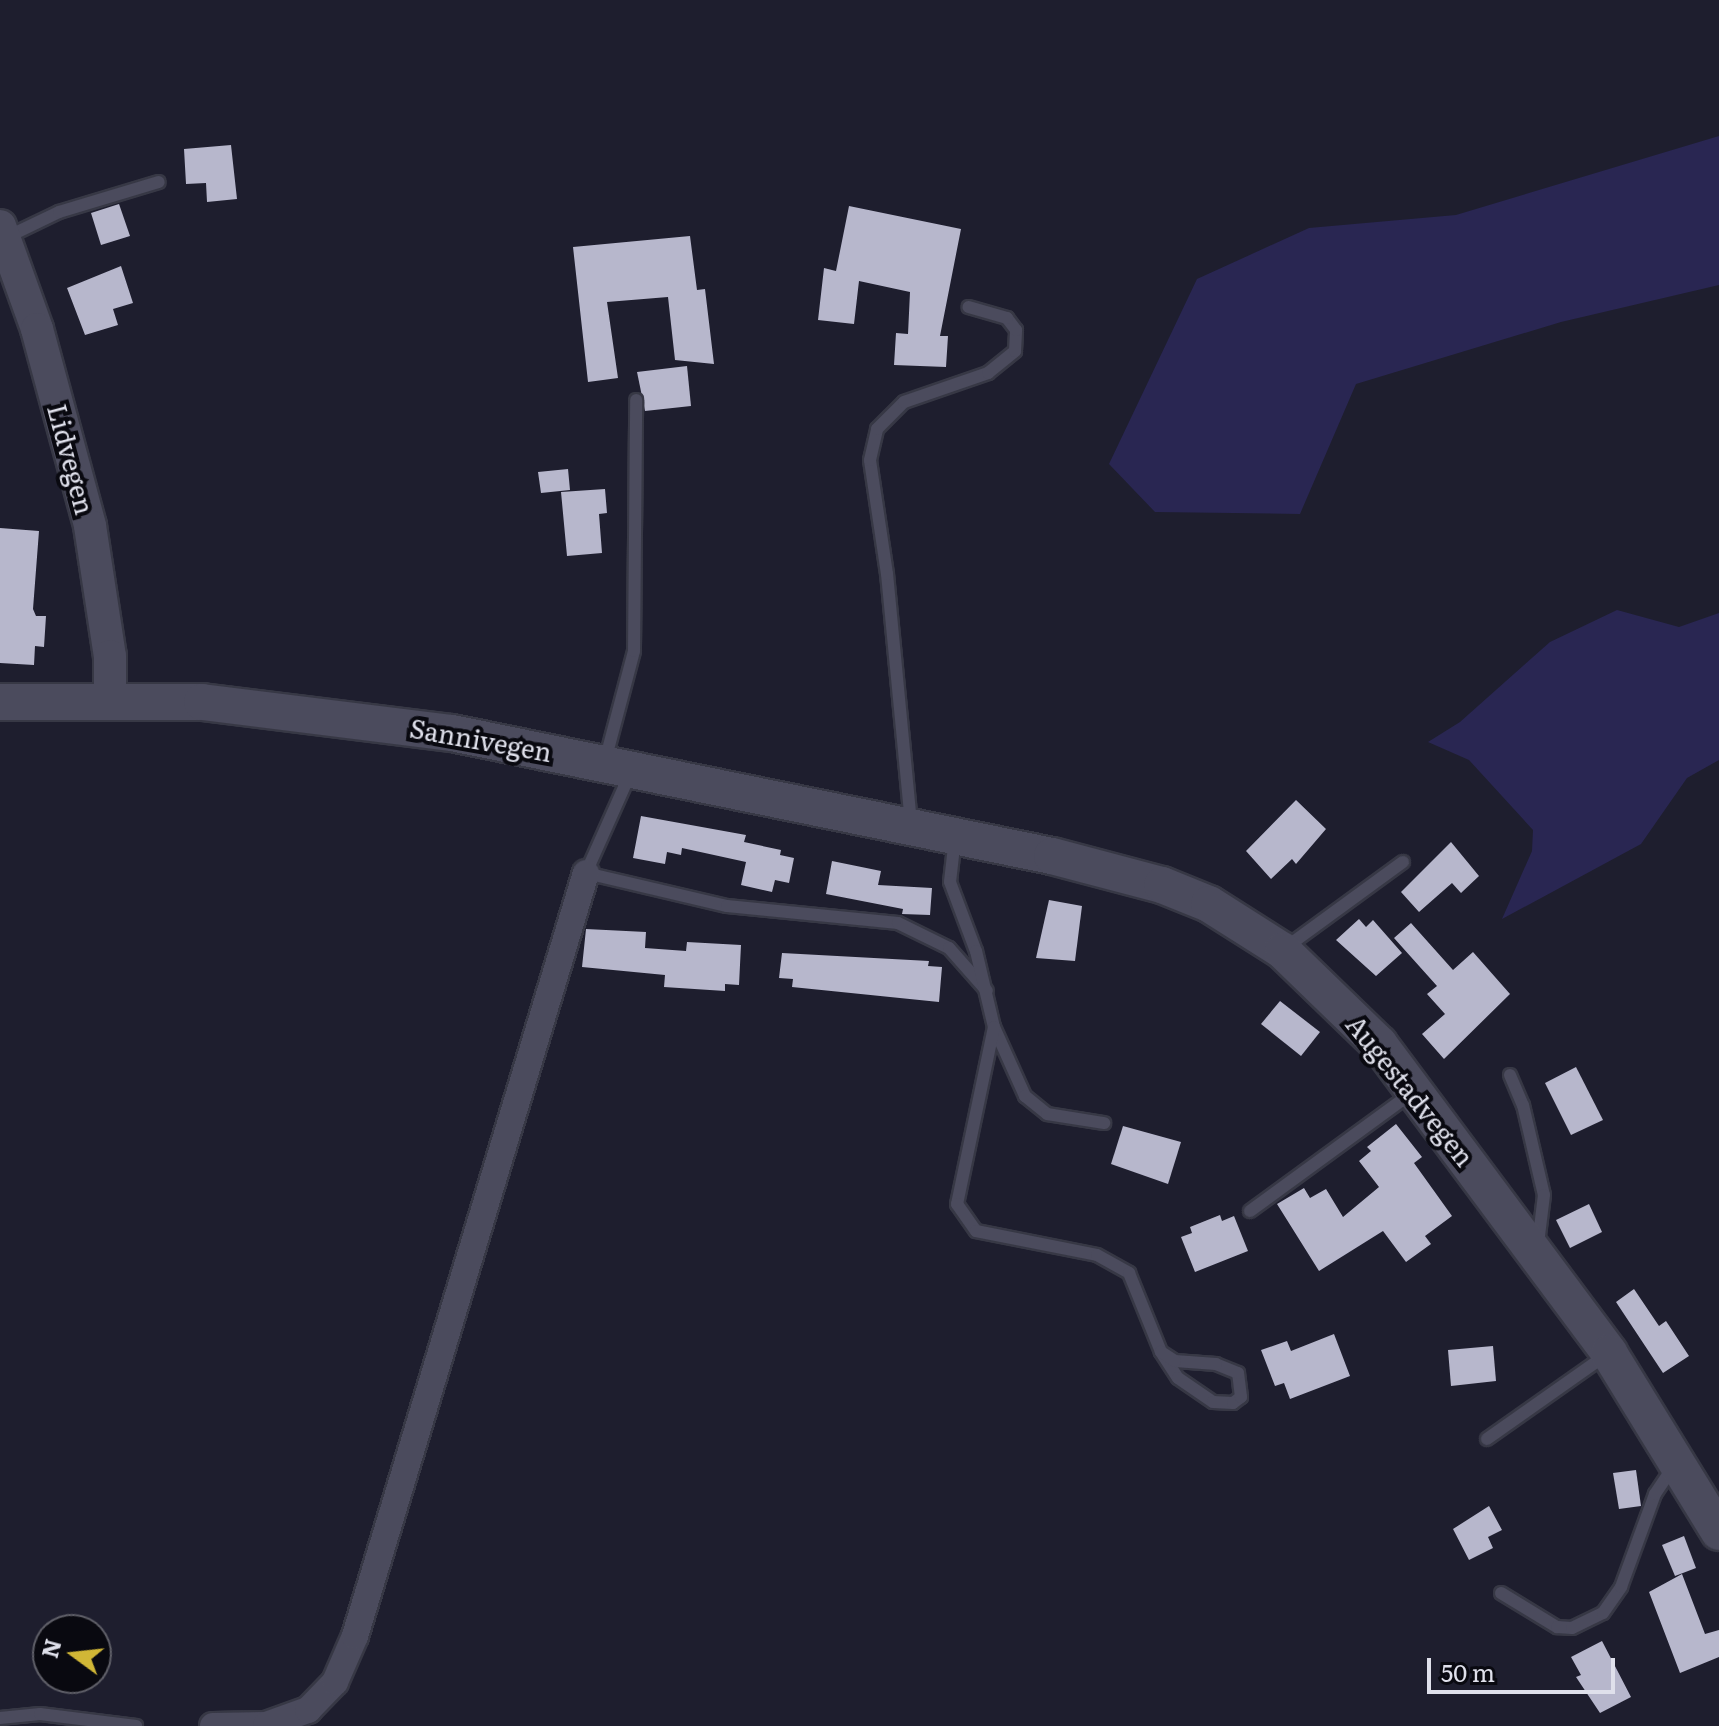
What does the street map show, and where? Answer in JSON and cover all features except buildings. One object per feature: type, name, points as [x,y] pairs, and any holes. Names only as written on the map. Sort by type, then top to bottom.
[{"type":"main road","name":"Sannivegen","points":[[0,702],[110,699],[326,713],[619,765],[956,835]]},
{"type":"main road","name":"Augestadvegen","points":[[956,835],[1162,885],[1242,921],[1283,951],[1379,1044],[1416,1090],[1609,1353],[1719,1532]]},
{"type":"street","name":"Lidvegen","points":[[2,232],[37,329],[90,526],[108,640],[110,699]]},
{"type":"street","points":[[213,1726],[266,1725],[308,1710],[335,1682],[355,1636],[586,873]]},
{"type":"lane","points":[[2,232],[159,182]]},
{"type":"lane","points":[[912,826],[872,444],[885,417],[904,402],[988,373],[1015,351],[1016,330],[1007,318],[969,307]]},
{"type":"lane","points":[[636,400],[634,651],[619,765],[586,873],[727,906],[898,923],[949,948],[987,991]]},
{"type":"lane","points":[[956,835],[950,882],[987,991],[994,1027],[1034,1108],[1104,1123]]},
{"type":"lane","points":[[1283,951],[1403,862]]},
{"type":"lane","points":[[994,1027],[959,1175],[957,1204],[976,1231],[1097,1255],[1129,1273],[1161,1352],[1199,1397],[1224,1403],[1241,1397],[1238,1373],[1216,1364],[1175,1361],[1161,1352]]},
{"type":"lane","points":[[1510,1075],[1523,1105],[1544,1195],[1535,1251]]},
{"type":"lane","points":[[1250,1211],[1416,1090]]},
{"type":"lane","points":[[1487,1439],[1609,1353]]},
{"type":"lane","points":[[1501,1593],[1557,1627],[1572,1628],[1603,1613],[1621,1587],[1655,1494],[1678,1461]]},
{"type":"lane","points":[[0,1718],[40,1714],[136,1726]]},
{"type":"shaded area","points":[[1719,136],[1719,285],[1561,322],[1356,384],[1300,514],[1155,512],[1109,464],[1197,279],[1309,228],[1456,215]]},
{"type":"shaded area","points":[[1617,610],[1679,627],[1719,613],[1719,760],[1687,778],[1641,844],[1502,919],[1532,851],[1533,830],[1469,760],[1428,742],[1460,722],[1550,642]]}]
